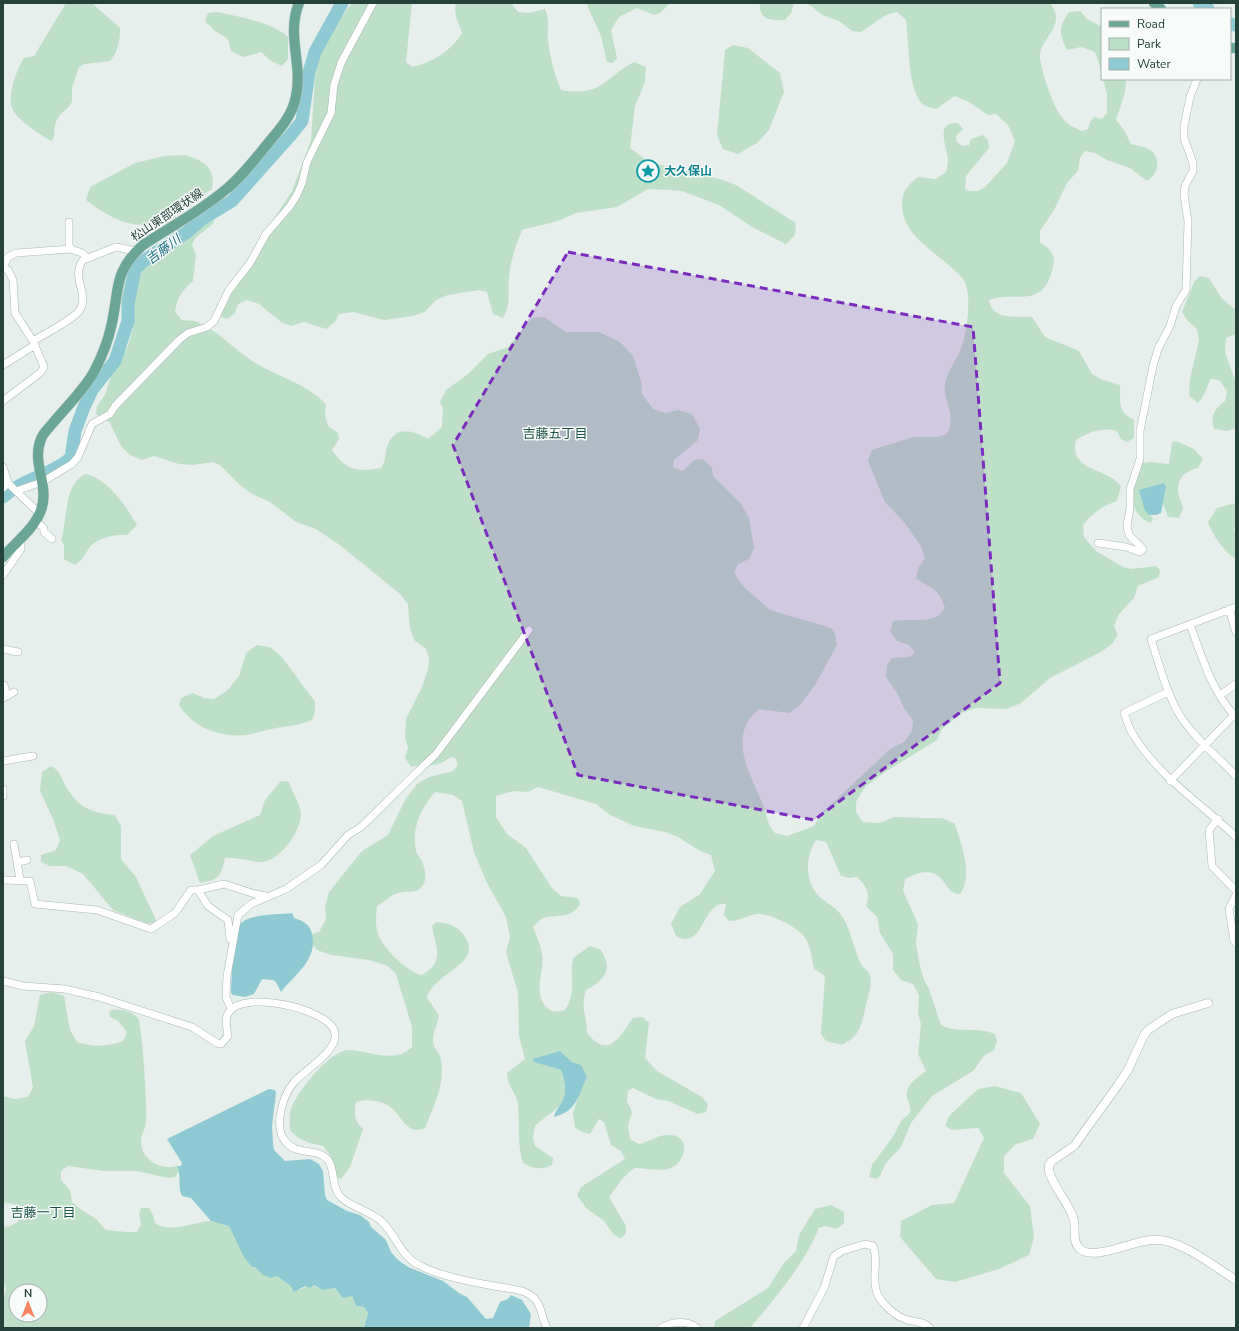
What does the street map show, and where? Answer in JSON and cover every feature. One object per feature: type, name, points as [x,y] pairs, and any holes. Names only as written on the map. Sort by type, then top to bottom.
[{"type":"main road","name":"松山東部環状線","points":[[37,518],[44,501],[38,450],[41,437],[83,388],[95,370],[111,327],[119,277],[124,266],[136,251],[225,191],[252,162],[288,119],[297,95],[298,81],[292,31],[294,15],[299,3]]},
{"type":"main road","points":[[3,557],[37,518]]},
{"type":"street","points":[[11,487],[41,478],[72,464],[78,457],[92,424],[110,414],[115,406],[178,340],[188,333],[207,328],[214,322],[230,290],[250,263],[266,234],[290,206],[297,195],[302,183],[307,162],[331,113],[334,85],[341,63],[373,3]]},
{"type":"street","points":[[1098,543],[1126,547],[1140,552],[1143,549],[1133,541],[1128,530],[1130,489],[1140,459],[1140,431],[1153,366],[1158,349],[1170,326],[1176,306],[1186,290],[1188,222],[1184,194],[1185,186],[1193,171],[1193,163],[1184,138],[1184,126],[1190,97],[1197,80]]},
{"type":"street","points":[[69,222],[69,245],[71,249]]},
{"type":"street","points":[[3,365],[72,317],[81,308],[82,303],[78,270],[82,260],[116,247],[136,251]]},
{"type":"street","points":[[3,401],[43,370],[43,362],[34,343],[16,313],[13,280],[8,270],[3,268],[8,257],[13,253],[71,249],[82,253],[87,258]]},
{"type":"street","points":[[3,466],[11,487],[37,518],[44,528],[44,532],[52,539]]},
{"type":"street","points":[[3,575],[21,549],[21,537]]},
{"type":"street","points":[[1236,632],[1232,608],[1151,639],[1168,692],[1188,726],[1236,776]]},
{"type":"street","points":[[1170,781],[1235,716],[1220,696],[1210,677],[1190,625]]},
{"type":"street","points":[[3,981],[23,986],[65,989],[99,997],[192,1027],[216,1043],[221,1044],[228,1036],[226,1020],[231,1009],[226,997],[226,976],[238,915],[251,904],[266,896],[286,889],[321,865],[348,835],[361,827],[436,754],[529,630]]},
{"type":"street","points":[[3,649],[18,652]]},
{"type":"street","points":[[1220,696],[1236,684]]},
{"type":"street","points":[[4,685],[5,697],[14,692]]},
{"type":"street","points":[[1168,692],[1124,714],[1133,735],[1154,764],[1170,781],[1218,819],[1236,837]]},
{"type":"street","points":[[3,761],[33,756]]},
{"type":"street","points":[[3,789],[3,796]]},
{"type":"street","points":[[1218,819],[1209,830],[1212,866],[1236,891]]},
{"type":"street","points":[[14,844],[20,880]]},
{"type":"street","points":[[18,862],[27,860]]},
{"type":"street","points":[[3,880],[30,881],[34,904],[97,910],[151,929],[175,913],[191,890],[198,890],[224,884],[266,896]]},
{"type":"street","points":[[198,890],[208,906],[228,920],[232,946]]},
{"type":"street","points":[[1236,895],[1229,909],[1236,943]]},
{"type":"street","points":[[231,1009],[261,1002],[279,1003],[292,1006],[330,1023],[336,1033],[333,1045],[295,1081],[284,1099],[280,1127],[286,1144],[298,1150],[319,1153],[325,1156],[329,1161],[332,1169],[333,1183],[340,1196],[380,1220],[393,1234],[401,1250],[418,1265],[452,1276],[514,1289],[529,1294],[539,1306],[547,1328]]},
{"type":"street","points":[[1208,1003],[1172,1014],[1148,1030],[1144,1035],[1128,1070],[1109,1097],[1074,1146],[1052,1161],[1049,1165],[1048,1171],[1074,1218],[1074,1236],[1076,1244],[1080,1250],[1095,1253],[1143,1240],[1164,1241],[1184,1248],[1236,1280]]},
{"type":"street","points":[[803,1328],[824,1288],[834,1256],[842,1251],[866,1244],[873,1246],[876,1252],[874,1280],[879,1297],[900,1317],[921,1322],[930,1328]]},
{"type":"street","points":[[661,1328],[676,1323],[688,1324],[697,1328]]},
{"type":"highlighted area","points":[[568,252],[973,327],[1000,683],[814,820],[578,775],[453,445]]},
{"type":"green space","points":[[66,3],[92,3],[120,28],[120,37],[117,50],[110,61],[85,64],[79,67],[72,88],[72,102],[57,119],[52,141],[18,117],[12,108],[11,96],[18,68],[24,58],[34,56]]},
{"type":"green space","points":[[352,3],[412,3],[406,62],[412,67],[434,59],[446,51],[462,33],[456,15],[456,3],[511,3],[518,12],[529,13],[545,9],[548,21],[550,53],[554,71],[561,90],[575,92],[594,89],[634,62],[646,67],[645,82],[635,106],[630,148],[649,162],[723,180],[736,185],[796,223],[795,235],[786,244],[752,227],[719,205],[682,191],[648,189],[617,207],[576,213],[558,221],[522,230],[511,266],[508,303],[503,318],[493,314],[487,292],[479,290],[448,295],[436,300],[425,312],[412,316],[384,320],[353,312],[339,314],[335,322],[326,329],[304,322],[291,326],[281,322],[259,304],[247,300],[238,304],[235,313],[227,319],[221,317],[217,306],[292,191],[311,140],[315,79],[319,54],[336,25]]},
{"type":"green space","points":[[586,3],[670,3],[660,13],[654,15],[637,8],[619,17],[611,30],[617,58],[613,63],[607,62],[601,36]]},
{"type":"green space","points":[[760,3],[794,3],[791,13],[785,20],[771,20],[761,13]]},
{"type":"green space","points":[[803,3],[1050,3],[1055,11],[1055,24],[1042,48],[1040,60],[1047,85],[1060,115],[1067,123],[1082,131],[1088,129],[1090,122],[1094,117],[1102,119],[1107,113],[1107,94],[1103,80],[1126,80],[1125,92],[1116,120],[1124,130],[1131,144],[1150,150],[1154,153],[1157,162],[1154,175],[1147,181],[1130,168],[1107,160],[1095,153],[1085,151],[1080,158],[1078,171],[1067,183],[1054,210],[1040,231],[1040,242],[1047,247],[1054,259],[1049,281],[1043,289],[1036,294],[989,300],[991,307],[1000,314],[1013,317],[1032,317],[1045,337],[1079,351],[1092,374],[1103,380],[1120,385],[1120,401],[1122,409],[1128,417],[1134,420],[1134,438],[1127,442],[1121,439],[1117,431],[1101,430],[1076,440],[1075,449],[1080,461],[1112,478],[1121,486],[1117,501],[1098,510],[1083,525],[1084,537],[1096,551],[1123,567],[1132,569],[1156,566],[1160,570],[1159,577],[1138,586],[1134,598],[1119,614],[1114,626],[1118,635],[1112,644],[1101,652],[1050,678],[1021,703],[1007,709],[975,708],[962,713],[942,729],[937,740],[885,772],[865,787],[856,802],[856,812],[863,822],[880,823],[894,817],[942,818],[955,824],[963,850],[966,869],[966,878],[960,894],[954,893],[942,879],[929,872],[919,873],[905,879],[903,891],[918,924],[916,944],[920,966],[941,1025],[947,1028],[981,1030],[995,1034],[997,1041],[994,1050],[984,1056],[973,1071],[932,1096],[911,1123],[901,1147],[886,1163],[880,1176],[876,1179],[869,1177],[872,1165],[894,1135],[901,1121],[910,1113],[907,1094],[910,1086],[926,1071],[918,1054],[921,1024],[918,1014],[919,995],[913,984],[901,980],[893,970],[893,954],[880,933],[877,917],[866,906],[868,897],[867,890],[857,877],[849,878],[841,876],[826,842],[816,840],[810,853],[808,860],[808,874],[810,881],[817,894],[838,911],[846,923],[861,964],[869,973],[871,982],[870,991],[858,1031],[856,1035],[848,1042],[842,1045],[826,1041],[821,1034],[825,976],[814,969],[808,942],[798,930],[784,922],[763,914],[729,921],[724,915],[726,904],[713,908],[701,928],[691,938],[684,939],[676,936],[671,924],[680,907],[700,894],[715,871],[711,855],[700,851],[678,837],[665,832],[634,826],[610,815],[596,804],[538,787],[528,792],[513,791],[496,796],[496,817],[507,834],[526,848],[552,888],[561,896],[578,898],[580,904],[576,909],[568,914],[543,918],[533,927],[540,944],[542,954],[540,994],[545,1006],[554,1011],[565,1010],[569,1003],[572,991],[573,958],[590,946],[600,949],[604,956],[607,968],[602,978],[586,990],[584,1007],[587,1033],[595,1041],[602,1045],[608,1045],[613,1043],[618,1038],[633,1018],[643,1017],[649,1023],[645,1058],[657,1071],[702,1097],[708,1104],[706,1112],[698,1114],[668,1101],[656,1099],[633,1088],[628,1091],[627,1101],[632,1112],[628,1126],[630,1139],[639,1144],[658,1137],[671,1135],[682,1140],[684,1150],[680,1160],[671,1168],[658,1170],[634,1168],[623,1178],[609,1197],[626,1226],[626,1233],[621,1239],[613,1234],[604,1221],[586,1208],[577,1195],[581,1187],[625,1159],[621,1151],[611,1145],[604,1122],[599,1119],[590,1134],[575,1128],[573,1113],[579,1095],[581,1065],[572,1062],[560,1051],[535,1062],[561,1070],[564,1082],[565,1091],[561,1104],[535,1126],[533,1138],[535,1146],[553,1158],[552,1165],[544,1168],[538,1168],[531,1167],[523,1163],[519,1142],[518,1104],[509,1083],[507,1073],[525,1059],[519,1036],[518,993],[506,952],[510,937],[506,917],[486,881],[474,852],[462,801],[453,795],[435,792],[425,805],[418,819],[415,834],[416,851],[425,870],[424,883],[418,890],[395,894],[377,906],[376,927],[381,940],[396,959],[416,973],[422,975],[429,970],[437,959],[432,926],[436,922],[448,924],[457,928],[469,944],[468,953],[463,961],[438,981],[431,989],[427,998],[439,1015],[433,1042],[434,1047],[440,1056],[442,1065],[441,1084],[436,1102],[425,1128],[417,1130],[406,1125],[390,1106],[368,1100],[356,1102],[355,1117],[363,1129],[350,1167],[341,1179],[338,1178],[330,1155],[323,1146],[309,1143],[297,1137],[290,1130],[290,1111],[294,1102],[307,1083],[332,1057],[340,1052],[348,1050],[389,1056],[405,1052],[412,1047],[412,1027],[396,974],[388,966],[369,960],[331,955],[317,950],[313,945],[312,934],[319,932],[326,919],[325,907],[329,892],[362,851],[388,835],[405,800],[417,784],[429,777],[453,771],[458,765],[456,759],[451,757],[435,765],[411,767],[405,758],[408,747],[405,738],[406,719],[422,687],[428,669],[429,658],[426,649],[414,640],[410,628],[408,604],[400,594],[341,546],[316,529],[296,522],[270,502],[252,494],[240,485],[221,466],[213,462],[193,465],[179,464],[154,456],[142,460],[130,455],[121,446],[110,423],[96,414],[97,406],[105,395],[113,370],[128,346],[133,328],[132,317],[123,312],[121,297],[124,282],[129,272],[164,245],[200,214],[212,211],[215,213],[213,224],[196,237],[192,245],[196,254],[193,281],[181,295],[177,302],[175,312],[182,320],[195,321],[213,330],[257,364],[301,386],[318,397],[326,404],[325,415],[328,426],[338,433],[339,439],[332,450],[342,462],[358,470],[381,468],[390,440],[399,432],[404,431],[416,433],[428,439],[442,427],[443,408],[440,402],[446,390],[468,374],[488,354],[508,347],[532,318],[544,317],[566,332],[599,332],[620,342],[633,356],[641,381],[642,394],[653,409],[666,413],[678,410],[692,414],[700,429],[698,440],[674,460],[673,467],[683,471],[694,460],[703,459],[712,468],[713,476],[741,504],[749,518],[754,548],[749,559],[738,564],[734,573],[744,587],[770,610],[831,628],[835,634],[837,645],[815,685],[800,705],[789,713],[759,709],[748,721],[743,734],[742,744],[747,766],[772,830],[775,833],[787,836],[814,826],[821,814],[889,750],[904,742],[912,731],[913,720],[905,710],[897,693],[886,677],[887,665],[892,658],[910,657],[915,652],[909,645],[897,641],[890,632],[893,621],[932,619],[939,616],[945,608],[940,596],[916,578],[919,567],[925,558],[921,546],[904,522],[885,502],[868,461],[872,450],[913,437],[938,437],[947,434],[951,420],[945,384],[961,348],[967,325],[968,299],[965,282],[959,274],[920,241],[907,225],[903,215],[903,195],[918,177],[936,179],[946,172],[948,159],[944,132],[948,125],[956,123],[963,129],[956,136],[957,142],[962,146],[969,145],[971,139],[983,135],[988,140],[989,148],[966,176],[965,189],[969,191],[978,191],[985,187],[1007,163],[1015,141],[1008,125],[996,114],[988,115],[969,102],[955,96],[936,109],[924,105],[918,99],[914,90],[910,65],[906,20],[897,12],[886,15],[861,32],[852,31],[839,21],[822,15],[810,5]]},
{"type":"green space","points":[[1080,11],[1087,19],[1101,26],[1101,70],[1095,52],[1081,47],[1067,50],[1062,39],[1061,27],[1069,12]]},
{"type":"green space","points":[[218,12],[265,24],[282,32],[288,37],[288,59],[282,66],[271,61],[261,52],[243,57],[231,51],[228,39],[215,31],[205,21],[208,13]]},
{"type":"green space","points":[[733,45],[748,48],[780,73],[784,92],[769,130],[757,143],[738,154],[723,149],[717,135],[725,50]]},
{"type":"green space","points":[[185,155],[198,160],[207,166],[212,175],[212,189],[159,221],[144,225],[120,221],[106,214],[86,200],[90,187],[135,163],[165,156]]},
{"type":"green space","points":[[1200,276],[1209,278],[1222,299],[1236,310],[1236,334],[1226,338],[1225,352],[1236,383],[1236,428],[1227,431],[1214,429],[1212,420],[1218,407],[1225,401],[1227,391],[1219,380],[1211,379],[1198,403],[1189,396],[1190,379],[1199,340],[1197,329],[1188,321],[1182,312],[1194,282]]},
{"type":"green space","points":[[1176,441],[1194,449],[1203,459],[1198,468],[1189,471],[1182,477],[1178,485],[1179,496],[1183,505],[1179,518],[1168,517],[1162,501],[1165,493],[1145,511],[1153,518],[1151,523],[1142,518],[1136,511],[1132,501],[1132,490],[1134,483],[1142,463],[1150,462],[1169,464],[1172,442]]},
{"type":"green space","points":[[86,474],[102,482],[116,495],[128,510],[137,525],[127,535],[112,536],[96,542],[75,565],[64,559],[64,545],[61,540],[73,485]]},
{"type":"green space","points":[[1236,503],[1236,526],[1234,529],[1236,559],[1227,552],[1219,542],[1212,532],[1208,522],[1217,508]]},
{"type":"green space","points":[[257,645],[269,647],[274,650],[293,671],[315,701],[315,712],[312,720],[246,735],[226,735],[217,733],[199,725],[191,719],[179,705],[181,698],[193,693],[204,698],[214,699],[227,691],[239,676],[246,653]]},
{"type":"green space","points":[[51,766],[59,773],[65,785],[81,805],[99,813],[115,815],[121,826],[121,859],[136,877],[156,920],[155,923],[146,923],[113,910],[83,874],[66,866],[50,866],[41,862],[41,855],[56,850],[60,840],[53,819],[40,791],[42,772]]},
{"type":"green space","points":[[281,781],[289,782],[301,814],[297,829],[288,844],[276,856],[262,862],[225,858],[222,870],[215,879],[200,883],[190,855],[213,836],[260,815],[265,800]]},
{"type":"green space","points":[[51,992],[64,996],[70,1030],[77,1042],[83,1044],[106,1045],[123,1041],[127,1032],[118,1021],[110,1017],[109,1011],[124,1010],[132,1013],[138,1018],[140,1023],[143,1050],[146,1101],[146,1122],[142,1137],[142,1148],[144,1153],[151,1161],[166,1167],[177,1166],[179,1171],[175,1177],[168,1178],[137,1171],[104,1171],[68,1166],[61,1171],[61,1180],[70,1190],[72,1202],[96,1219],[106,1230],[137,1232],[141,1224],[139,1214],[141,1208],[149,1208],[155,1223],[161,1226],[174,1227],[210,1221],[229,1226],[245,1257],[252,1267],[255,1267],[263,1275],[277,1276],[291,1286],[300,1290],[312,1286],[323,1290],[335,1288],[340,1292],[352,1296],[356,1306],[364,1307],[368,1313],[364,1328],[3,1328],[3,1301],[6,1289],[3,1279],[3,1226],[8,1227],[18,1222],[22,1206],[3,1202],[3,1096],[14,1099],[28,1097],[33,1088],[25,1041],[34,1026],[40,995]]},
{"type":"green space","points":[[995,1086],[1021,1093],[1040,1124],[1033,1139],[1016,1144],[1004,1156],[1004,1173],[1030,1206],[1034,1238],[1029,1255],[999,1269],[955,1282],[936,1279],[900,1237],[901,1221],[932,1205],[954,1203],[984,1138],[978,1128],[952,1130],[945,1126],[949,1116],[978,1089]]},
{"type":"green space","points":[[831,1205],[844,1212],[844,1223],[837,1229],[825,1226],[819,1228],[813,1242],[797,1268],[779,1293],[750,1328],[714,1328],[715,1321],[768,1288],[784,1263],[796,1251],[799,1235],[815,1209]]},
{"type":"water","points":[[1164,483],[1166,487],[1161,513],[1149,515],[1145,511],[1139,490]]},
{"type":"water","points":[[292,913],[294,918],[308,925],[312,934],[312,952],[304,966],[281,992],[276,982],[273,980],[262,979],[254,994],[245,997],[233,995],[231,993],[232,964],[239,926],[248,919],[255,917]]},
{"type":"water","points":[[560,1051],[572,1062],[581,1065],[587,1077],[576,1102],[572,1107],[568,1111],[554,1117],[563,1101],[565,1092],[565,1083],[561,1070],[534,1062],[533,1059]]},
{"type":"water","points":[[269,1089],[275,1090],[276,1093],[272,1126],[274,1150],[285,1161],[310,1159],[319,1164],[323,1171],[325,1195],[327,1200],[347,1211],[360,1215],[386,1240],[391,1252],[397,1259],[408,1267],[443,1281],[467,1297],[486,1319],[493,1318],[500,1302],[508,1299],[511,1295],[522,1300],[531,1314],[529,1328],[364,1328],[368,1313],[364,1307],[356,1306],[352,1296],[343,1298],[335,1288],[323,1290],[314,1285],[310,1288],[305,1286],[294,1292],[291,1286],[277,1276],[271,1278],[263,1275],[255,1267],[252,1267],[244,1257],[229,1226],[211,1221],[191,1198],[182,1196],[177,1166],[181,1166],[182,1163],[167,1139]]},
{"type":"waterway","name":"吉藤川","points":[[3,497],[20,485],[54,469],[71,458],[75,431],[84,407],[92,390],[115,361],[128,321],[128,304],[135,269],[145,260],[187,232],[202,219],[232,201],[302,121],[309,72],[315,52],[342,3]]},
{"type":"waterway","name":"吉藤川","points":[[1199,3],[1206,8]]},
{"type":"waterway","name":"吉藤川","points":[[1231,24],[1236,25]]},
{"type":"place","name":"大久保山","points":[[648,171]]},
{"type":"district","name":"吉藤五丁目","points":[[555,433]]},
{"type":"district","name":"吉藤一丁目","points":[[43,1212]]}]
